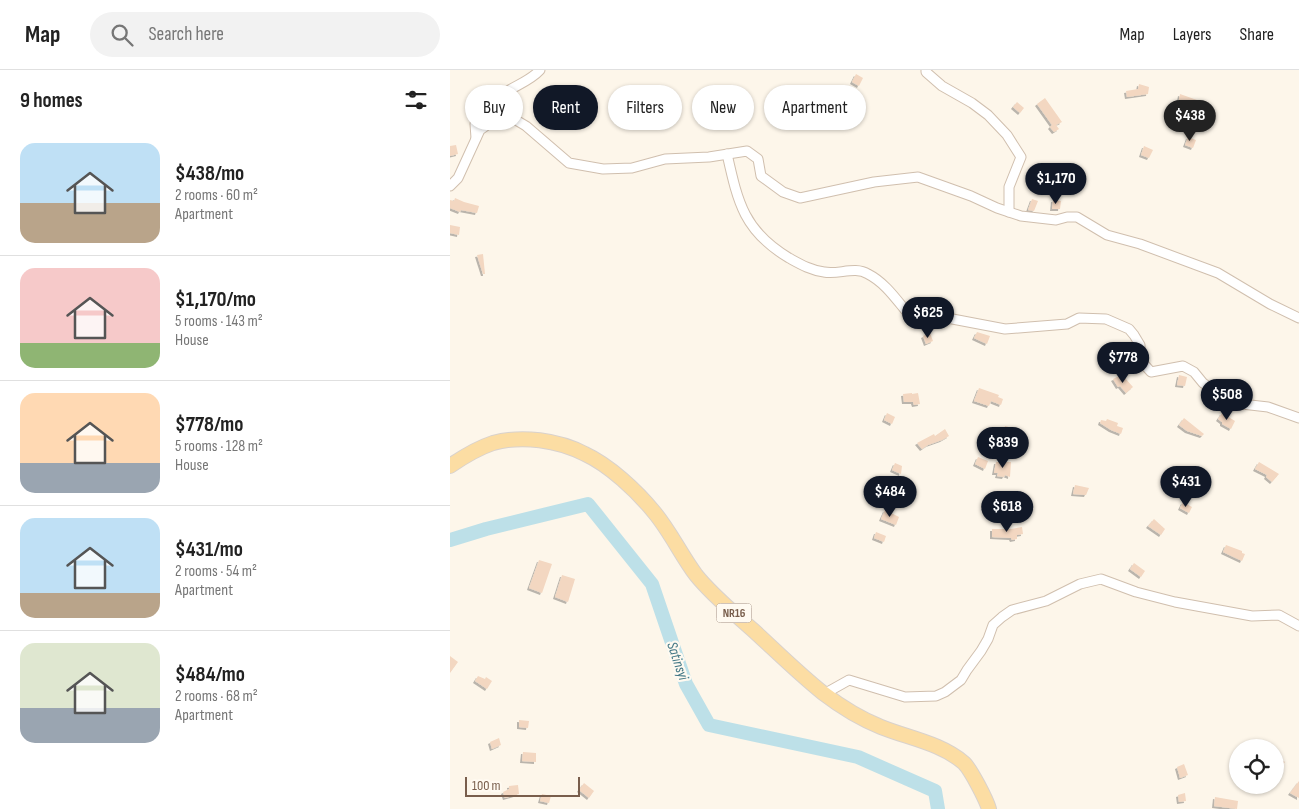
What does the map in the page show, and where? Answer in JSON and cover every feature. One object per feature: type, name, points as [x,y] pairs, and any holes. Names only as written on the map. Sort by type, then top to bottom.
[{"type":"main road","name":"NR16","points":[[450,466],[478,449],[494,443],[514,440],[544,440],[586,454],[612,472],[633,490],[654,512],[696,575],[796,671],[824,694],[854,713],[880,727],[932,745],[957,758],[966,765],[989,809]]},
{"type":"street","points":[[476,139],[475,124],[486,110],[502,95],[533,78],[540,70]]},
{"type":"street","points":[[926,70],[942,86],[972,103],[988,116],[1007,135],[1021,157],[1009,187],[1009,212]]},
{"type":"street","points":[[450,186],[458,178],[480,130],[504,113],[526,126],[569,163],[602,169],[632,168],[665,159],[709,157],[747,151],[758,159],[761,176],[783,192],[800,198],[874,182],[918,178],[971,196],[1020,216],[1049,219],[1077,217],[1107,235],[1140,244],[1218,273],[1270,304],[1299,318]]},
{"type":"street","points":[[727,154],[736,194],[748,220],[765,242],[813,270],[833,274],[854,270],[867,273],[884,285],[911,317],[942,317],[1005,329],[1067,324],[1079,318],[1106,319],[1129,329],[1140,345],[1141,360],[1151,372],[1182,366],[1194,372],[1203,383],[1233,403],[1268,407],[1299,418]]},
{"type":"street","points":[[824,694],[849,680],[905,696],[936,696],[946,692],[961,680],[981,652],[993,625],[1002,617],[1012,610],[1046,601],[1080,584],[1101,578],[1136,592],[1175,602],[1252,616],[1278,616],[1299,626]]},
{"type":"building","points":[[856,74],[863,78],[860,85],[852,82]]},
{"type":"building","points":[[1139,84],[1149,87],[1148,94],[1127,97],[1126,91],[1138,89]]},
{"type":"building","points":[[1180,94],[1197,100],[1195,108],[1178,105]]},
{"type":"building","points":[[1045,98],[1062,122],[1056,125],[1059,129],[1054,132],[1050,127],[1052,125],[1037,104]]},
{"type":"building","points":[[1017,102],[1024,108],[1020,113],[1013,107]]},
{"type":"building","points":[[1188,137],[1196,140],[1193,148],[1185,145]]},
{"type":"building","points":[[456,145],[458,154],[450,156],[450,146]]},
{"type":"building","points":[[1144,146],[1153,150],[1149,158],[1141,155]]},
{"type":"building","points":[[455,198],[479,206],[477,213],[461,210],[460,212],[450,208],[450,200],[454,201]]},
{"type":"building","points":[[1032,199],[1038,201],[1034,211],[1028,210]]},
{"type":"building","points":[[1053,200],[1061,201],[1060,209],[1052,209]]},
{"type":"building","points":[[450,225],[460,227],[459,235],[450,233]]},
{"type":"building","points":[[483,254],[485,274],[483,274],[477,255]]},
{"type":"building","points":[[977,332],[990,336],[987,344],[974,338]]},
{"type":"building","points":[[930,333],[933,341],[926,344],[923,336]]},
{"type":"building","points":[[1130,343],[1134,348],[1132,359],[1125,352],[1124,346]]},
{"type":"building","points":[[1121,375],[1123,380],[1125,378],[1133,387],[1126,393],[1120,386],[1118,387],[1113,379]]},
{"type":"building","points":[[1179,375],[1187,377],[1185,386],[1177,385]]},
{"type":"building","points":[[979,388],[999,395],[998,397],[1003,399],[1001,405],[991,401],[989,406],[974,401]]},
{"type":"building","points":[[918,393],[920,404],[914,405],[913,402],[904,402],[903,394]]},
{"type":"building","points":[[887,413],[895,417],[892,424],[884,420]]},
{"type":"building","points":[[1222,413],[1235,421],[1231,429],[1222,424],[1218,419]]},
{"type":"building","points":[[1184,418],[1204,434],[1202,436],[1187,431],[1179,425]]},
{"type":"building","points":[[1107,419],[1118,423],[1117,426],[1123,428],[1121,434],[1100,423],[1101,420],[1106,421]]},
{"type":"building","points":[[1005,426],[1016,429],[1013,437],[1003,434]]},
{"type":"building","points":[[945,429],[949,436],[942,440],[922,449],[917,443],[934,434],[935,436]]},
{"type":"building","points":[[978,457],[988,461],[985,469],[975,464]]},
{"type":"building","points":[[996,462],[1011,462],[1010,477],[1005,475],[1004,477],[997,476],[998,473],[994,473]]},
{"type":"building","points":[[1259,462],[1279,474],[1272,482],[1266,477],[1267,475],[1255,469]]},
{"type":"building","points":[[895,463],[902,466],[901,474],[892,470]]},
{"type":"building","points":[[1190,467],[1198,473],[1193,480],[1185,474]]},
{"type":"building","points":[[1075,485],[1089,488],[1086,495],[1073,494]]},
{"type":"building","points":[[1183,502],[1192,507],[1189,513],[1180,508]]},
{"type":"building","points":[[885,510],[899,517],[896,525],[881,519]]},
{"type":"building","points":[[1154,519],[1165,529],[1161,535],[1148,526]]},
{"type":"building","points":[[1022,527],[1023,534],[1017,535],[1017,539],[992,537],[992,529]]},
{"type":"building","points":[[876,532],[886,536],[884,542],[874,538]]},
{"type":"building","points":[[1226,545],[1245,554],[1242,561],[1223,552]]},
{"type":"building","points":[[539,560],[552,564],[542,593],[529,588]]},
{"type":"building","points":[[1134,563],[1145,571],[1141,577],[1130,569]]},
{"type":"building","points":[[562,575],[575,579],[568,602],[555,597]]},
{"type":"building","points":[[450,656],[458,662],[450,673]]},
{"type":"building","points":[[478,676],[485,679],[486,677],[492,681],[487,689],[475,681]]},
{"type":"building","points":[[519,720],[529,721],[528,728],[519,727]]},
{"type":"building","points":[[499,738],[501,745],[492,749],[490,742]]},
{"type":"building","points":[[523,752],[536,753],[536,762],[522,761]]},
{"type":"building","points":[[1184,764],[1188,775],[1180,778],[1177,767]]},
{"type":"building","points":[[1299,781],[1299,798],[1290,793]]},
{"type":"building","points":[[584,783],[594,791],[589,798],[579,790]]},
{"type":"building","points":[[518,785],[519,794],[505,798],[503,792],[509,789],[509,786]]},
{"type":"building","points":[[1185,793],[1186,801],[1179,802],[1178,795]]},
{"type":"building","points":[[542,794],[551,796],[549,803],[540,801]]},
{"type":"building","points":[[1215,797],[1238,801],[1237,809],[1214,806]]},
{"type":"waterway","name":"Satinsyi","points":[[450,540],[486,529],[588,504],[652,584],[686,684],[709,725],[858,757],[935,791],[938,809]]}]
